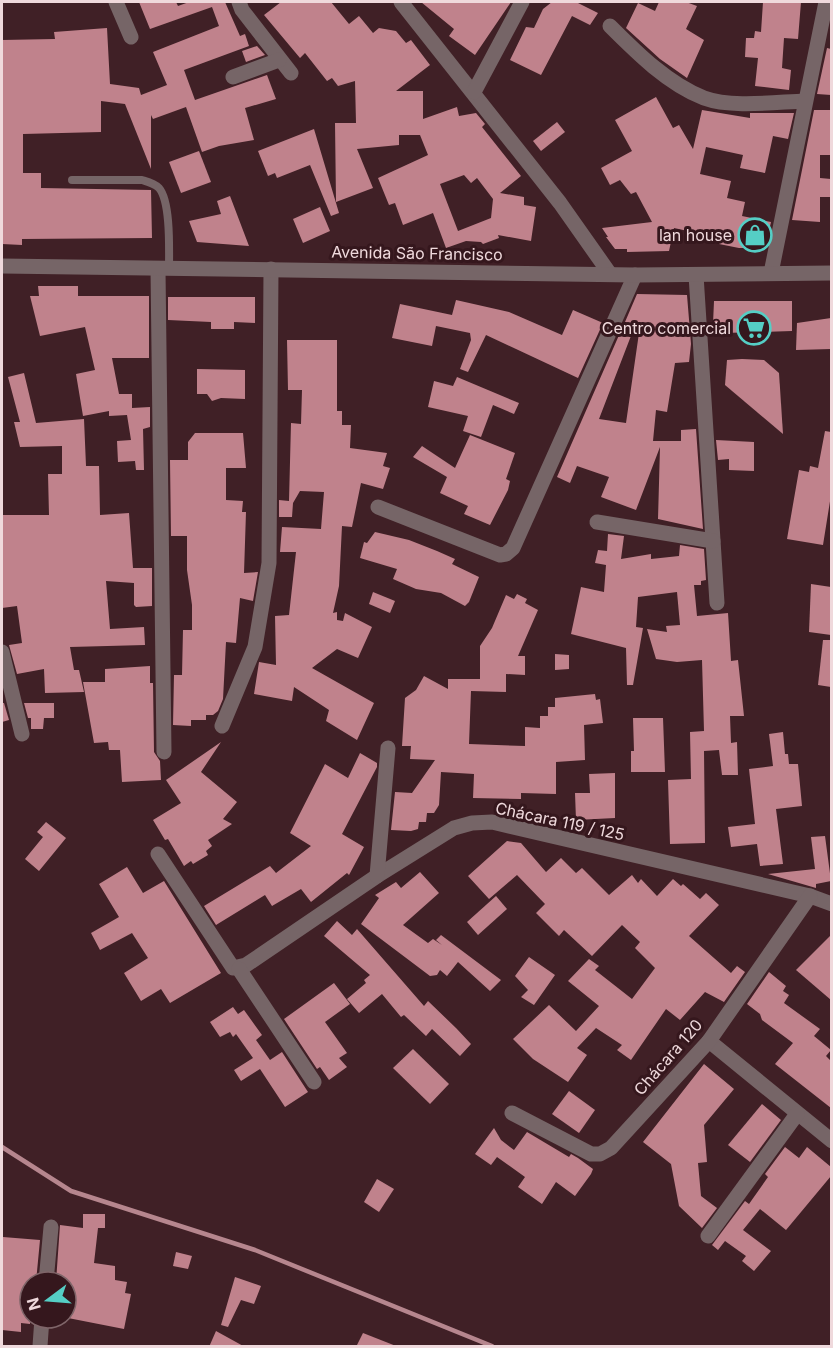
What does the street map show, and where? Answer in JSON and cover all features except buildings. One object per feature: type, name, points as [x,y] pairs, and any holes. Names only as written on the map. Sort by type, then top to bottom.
[{"type":"street","points":[[116,2],[131,37]]},
{"type":"street","points":[[401,2],[560,202],[610,274]]},
{"type":"street","points":[[474,92],[522,2]]},
{"type":"street","points":[[771,273],[826,2]]},
{"type":"street","points":[[244,4],[279,60],[291,72]]},
{"type":"street","points":[[610,26],[645,60],[684,88],[705,99],[726,102],[805,101]]},
{"type":"street","points":[[233,77],[279,60]]},
{"type":"street","name":"Avenida São Francisco","points":[[2,266],[635,275],[831,273]]},
{"type":"street","points":[[222,726],[255,647],[269,563],[272,269]]},
{"type":"street","points":[[163,270],[164,752]]},
{"type":"street","points":[[378,507],[500,555],[506,554],[513,548],[635,275]]},
{"type":"street","points":[[696,275],[717,603]]},
{"type":"street","points":[[597,522],[713,541]]},
{"type":"street","points":[[2,652],[22,734]]},
{"type":"street","points":[[377,876],[388,748]]},
{"type":"street","name":"Chácara 119 / 125","points":[[236,968],[454,828],[472,823],[492,822],[810,896],[831,904]]},
{"type":"street","points":[[158,854],[314,1082]]},
{"type":"street","name":"Chácara 120","points":[[512,1113],[591,1154],[600,1154],[611,1148],[709,1041],[810,896]]},
{"type":"street","points":[[709,1041],[831,1142]]},
{"type":"street","points":[[708,1236],[797,1114]]},
{"type":"street","points":[[47,1270],[51,1227]]},
{"type":"street","points":[[40,1347],[41,1330]]},
{"type":"lane","points":[[72,180],[142,180],[153,183],[160,190],[166,210],[163,270]]},
{"type":"waterway","points":[[2,1147],[71,1191],[255,1250],[492,1346]]},
{"type":"place","name":"lan house","points":[[755,235]]},
{"type":"place","name":"Centro comercial","points":[[754,328]]}]
